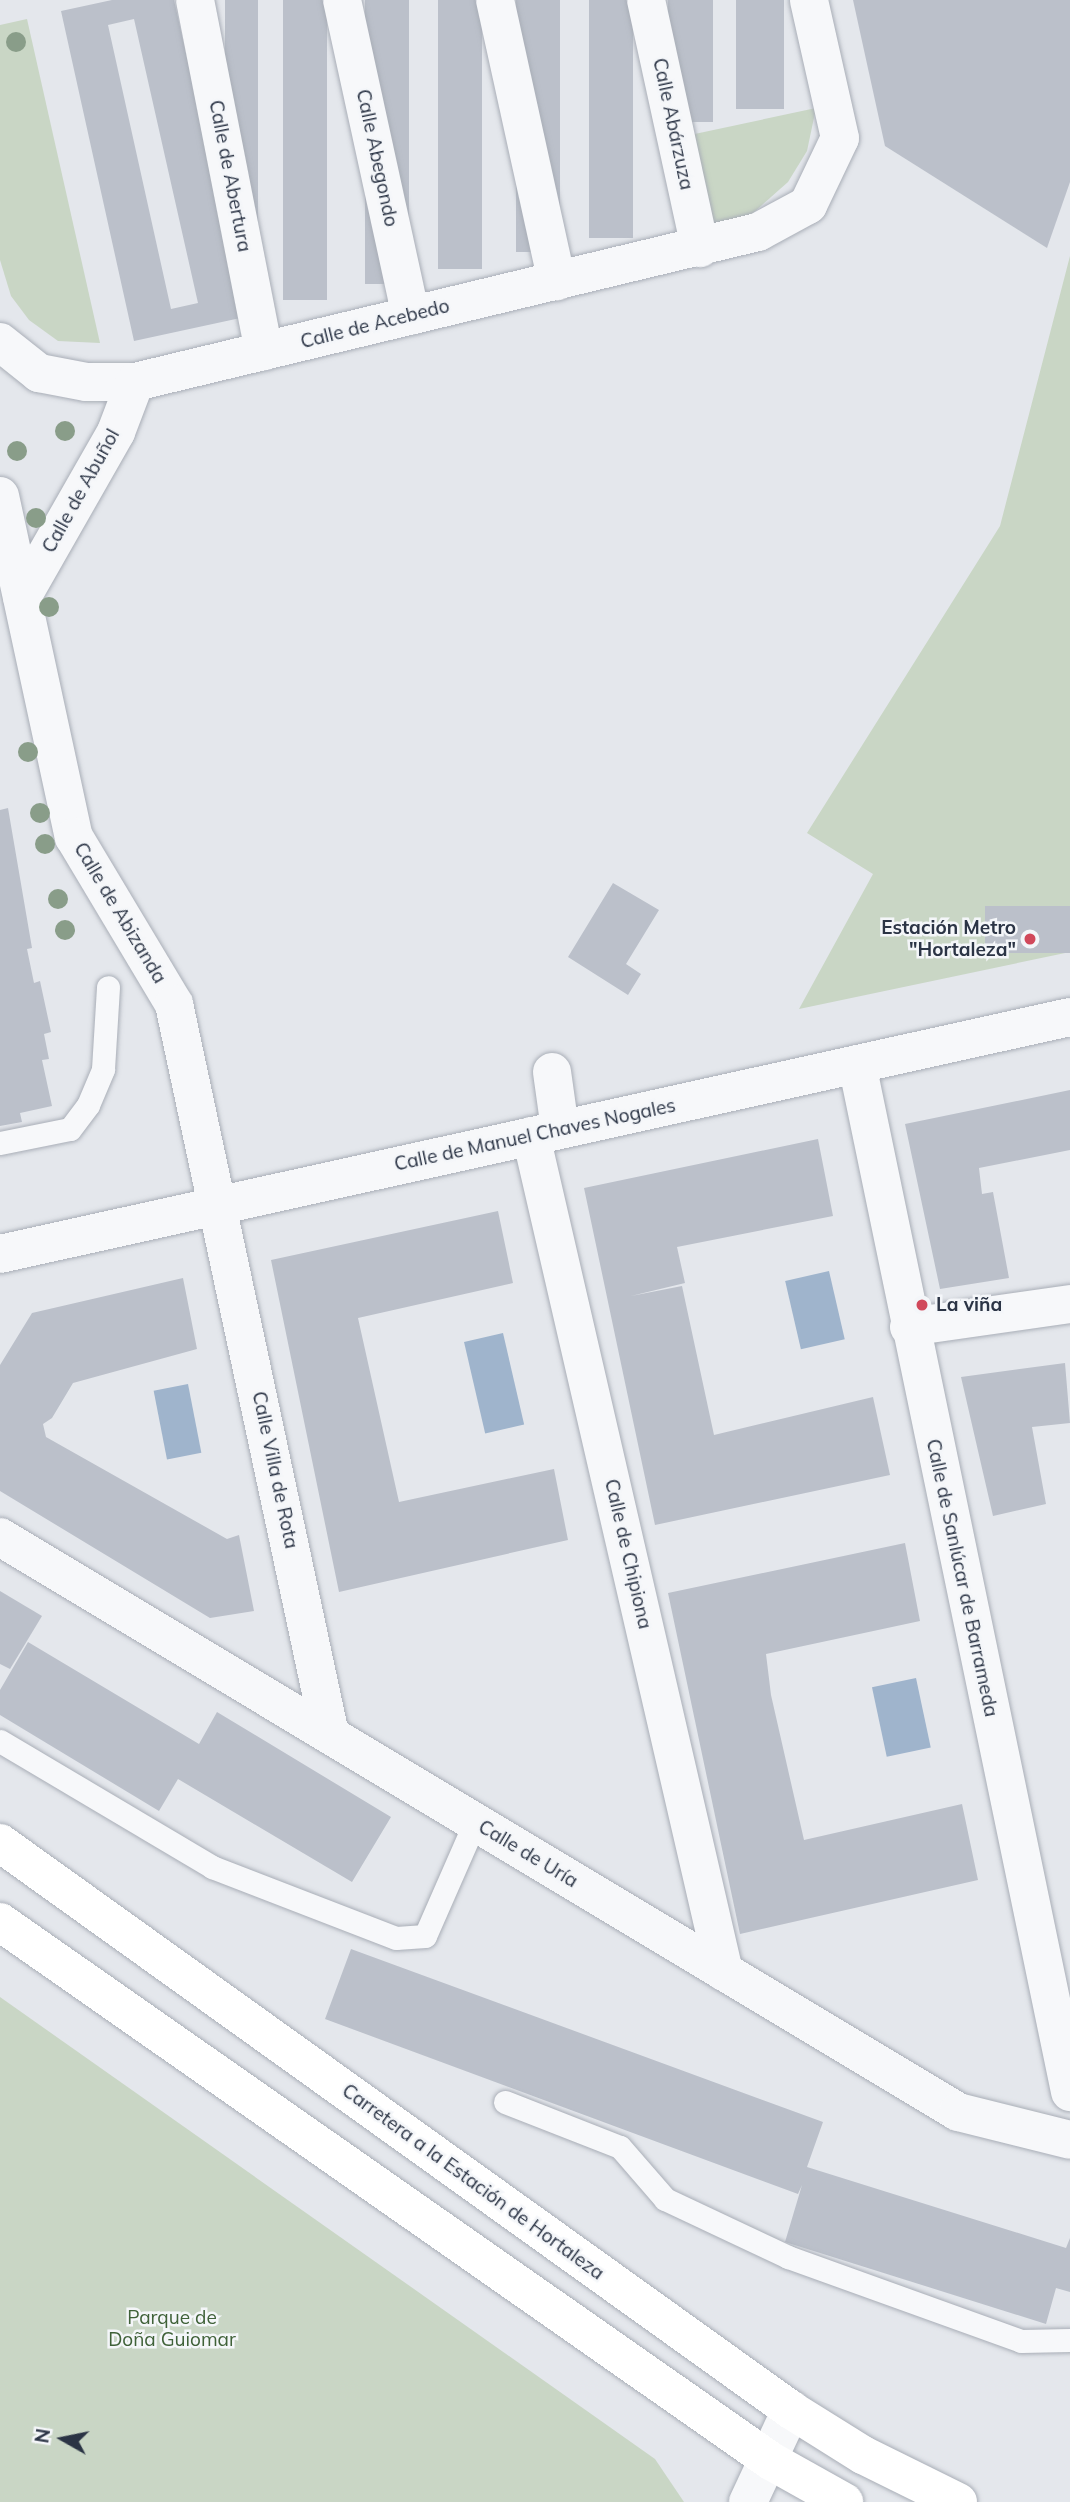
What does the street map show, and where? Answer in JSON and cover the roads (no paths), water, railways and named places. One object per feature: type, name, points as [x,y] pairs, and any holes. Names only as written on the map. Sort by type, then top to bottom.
[{"type":"street","name":"Calle de Abertura","points":[[195,0],[264,351]]},
{"type":"street","name":"Calle Abegondo","points":[[342,0],[411,316]]},
{"type":"street","points":[[495,0],[557,281]]},
{"type":"street","name":"Calle Abárzuza","points":[[646,0],[700,248]]},
{"type":"street","name":"Calle de Acebedo","points":[[0,342],[39,373],[86,382],[135,383],[758,232],[807,205],[840,138],[809,0]]},
{"type":"street","name":"Calle de Abuñol","points":[[22,597],[116,432],[135,383]]},
{"type":"street","name":"Calle de Abizanda","points":[[0,496],[74,837],[174,1004],[217,1205]]},
{"type":"street","name":"Calle de Manuel Chaves Nogales","points":[[0,1254],[1070,1017]]},
{"type":"street","name":"Calle de Sanlúcar de Barrameda","points":[[857,1064],[909,1327],[1070,2092]]},
{"type":"street","name":"Calle de Chipiona","points":[[552,1072],[545,1132],[724,1972]]},
{"type":"street","name":"Calle Villa de Rota","points":[[217,1205],[330,1735]]},
{"type":"street","points":[[909,1327],[1070,1304]]},
{"type":"street","name":"Calle de Uría","points":[[0,1537],[957,2112],[1070,2140]]},
{"type":"street","name":"Carretera a la Estación de Hortaleza","points":[[0,1843],[791,2410],[863,2455],[958,2502]]},
{"type":"street","points":[[0,1922],[771,2461],[844,2502]]},
{"type":"street","points":[[748,2502],[771,2461],[791,2410]]},
{"type":"lane","points":[[0,1143],[70,1129],[88,1105],[103,1069],[108,987]]},
{"type":"lane","points":[[0,1741],[212,1867],[396,1938],[425,1936],[475,1822]]},
{"type":"lane","points":[[505,2102],[621,2147],[666,2199],[788,2257],[1021,2342],[1070,2340]]},
{"type":"water","points":[[829,1271],[845,1339],[801,1349],[785,1281]]},
{"type":"water","points":[[503,1333],[524,1425],[485,1434],[464,1342]]},
{"type":"water","points":[[188,1384],[201,1453],[167,1459],[154,1391]]},
{"type":"water","points":[[916,1678],[931,1747],[887,1757],[872,1687]]},
{"type":"place","name":"Estación Metro \"Hortaleza\"","points":[[1030,939]]},
{"type":"place","name":"La viña","points":[[922,1305]]},
{"type":"park label","name":"Parque de Doña Guiomar","points":[[172,2329]]}]
